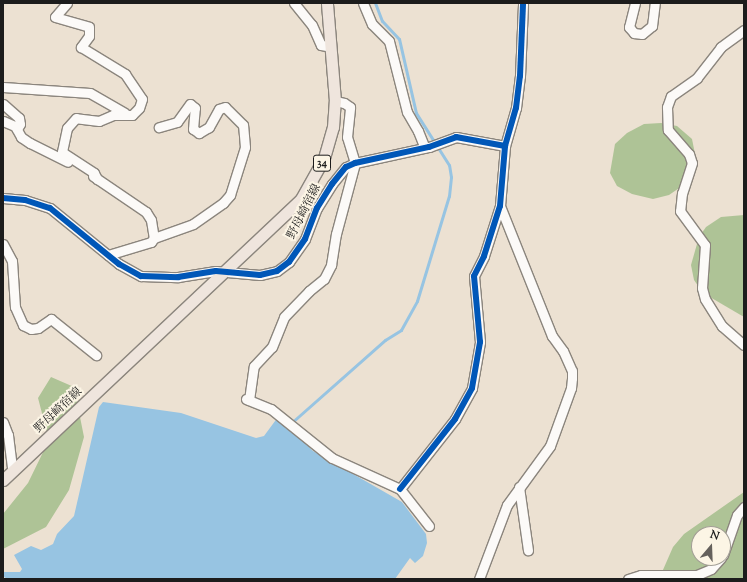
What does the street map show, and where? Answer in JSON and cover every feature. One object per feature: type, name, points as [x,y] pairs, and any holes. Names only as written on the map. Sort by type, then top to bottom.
[{"type":"main road","name":"野母崎宿線","points":[[3,480],[226,271],[301,198],[328,148],[335,101],[332,47],[327,3]]},
{"type":"street","points":[[67,3],[55,17],[89,27],[89,36],[80,47],[125,74],[141,95],[141,103],[136,112],[109,116],[100,121],[76,118],[65,133],[62,152],[94,173],[97,179]]},
{"type":"street","points":[[294,3],[312,25],[321,45],[332,47]]},
{"type":"street","points":[[363,3],[372,24],[389,41],[407,112],[427,147]]},
{"type":"street","points":[[400,489],[455,419],[472,388],[480,342],[474,276],[484,256],[500,206],[505,146],[516,108],[523,3]]},
{"type":"street","points":[[635,3],[629,27],[634,33],[642,34],[652,26],[654,3]]},
{"type":"street","points":[[744,30],[721,47],[697,78],[676,91],[667,107],[668,130],[676,143],[689,154],[692,163],[682,193],[680,211],[705,245],[702,279],[705,299],[722,326],[744,345]]},
{"type":"street","points":[[3,87],[90,93],[125,113]]},
{"type":"street","points":[[335,101],[344,103],[350,107],[347,136],[355,163],[336,234],[331,265],[324,279],[308,291],[284,317],[272,347],[254,366],[248,400],[271,409],[332,458],[400,489],[428,526]]},
{"type":"street","points":[[3,104],[19,118],[20,124],[17,129]]},
{"type":"street","points":[[108,256],[145,246],[154,238],[193,224],[223,203],[230,195],[245,147],[243,125],[225,106],[219,109],[210,127],[199,133],[193,129],[195,108],[190,104],[177,122],[159,127]]},
{"type":"street","points":[[3,121],[17,129],[22,137],[30,143],[97,179],[146,212],[154,238]]},
{"type":"street","name":"野母崎宿線","points":[[3,198],[25,200],[50,208],[108,256],[131,272],[149,278],[178,278],[226,271],[260,275],[282,268],[300,247],[317,208],[332,184],[346,168],[355,163],[427,147],[456,138],[469,138],[505,146]]},
{"type":"street","points":[[479,579],[507,505],[550,446],[571,388],[572,371],[563,351],[552,336],[500,206]]},
{"type":"street","points":[[3,244],[12,261],[15,307],[23,325],[31,329],[38,328],[51,319],[96,355]]},
{"type":"street","points":[[3,422],[8,435],[12,470]]},
{"type":"street","points":[[519,487],[528,550]]},
{"type":"street","points":[[731,532],[737,515],[744,507]]},
{"type":"street","points":[[628,579],[641,575],[697,575],[711,569],[714,566]]},
{"type":"green space","points":[[661,123],[677,126],[692,139],[696,159],[691,180],[669,195],[653,199],[632,194],[617,186],[610,173],[615,144],[627,133],[644,124]]},
{"type":"green space","points":[[744,215],[744,317],[703,293],[694,280],[691,265],[699,237],[706,227],[721,217]]},
{"type":"green space","points":[[51,377],[74,387],[84,437],[69,490],[46,527],[3,549],[3,514],[28,483],[49,440],[38,398]]},
{"type":"green space","points":[[744,492],[744,579],[659,579],[673,547],[684,534],[691,529],[691,566],[731,566],[731,526],[695,526]]},
{"type":"water","points":[[103,402],[181,413],[256,438],[264,436],[278,417],[313,451],[402,502],[426,534],[427,543],[423,556],[415,563],[410,558],[395,579],[7,579],[3,576],[3,572],[20,572],[22,569],[14,555],[31,546],[41,550],[53,544],[57,534],[74,516],[99,407]]},
{"type":"waterway","points":[[290,424],[385,340],[401,330],[417,301],[449,196],[451,177],[449,165],[416,113],[399,39],[382,21],[375,3]]},
{"type":"cycle path","points":[[400,489],[455,419],[472,388],[480,342],[474,276],[484,256],[500,206],[505,146],[516,108],[520,76],[523,3]]},
{"type":"cycle path","points":[[3,198],[25,200],[50,208],[119,264],[141,276],[178,277],[216,271],[260,275],[277,271],[289,262],[305,239],[317,208],[332,184],[346,167],[355,163],[429,147],[456,137],[505,146]]}]
